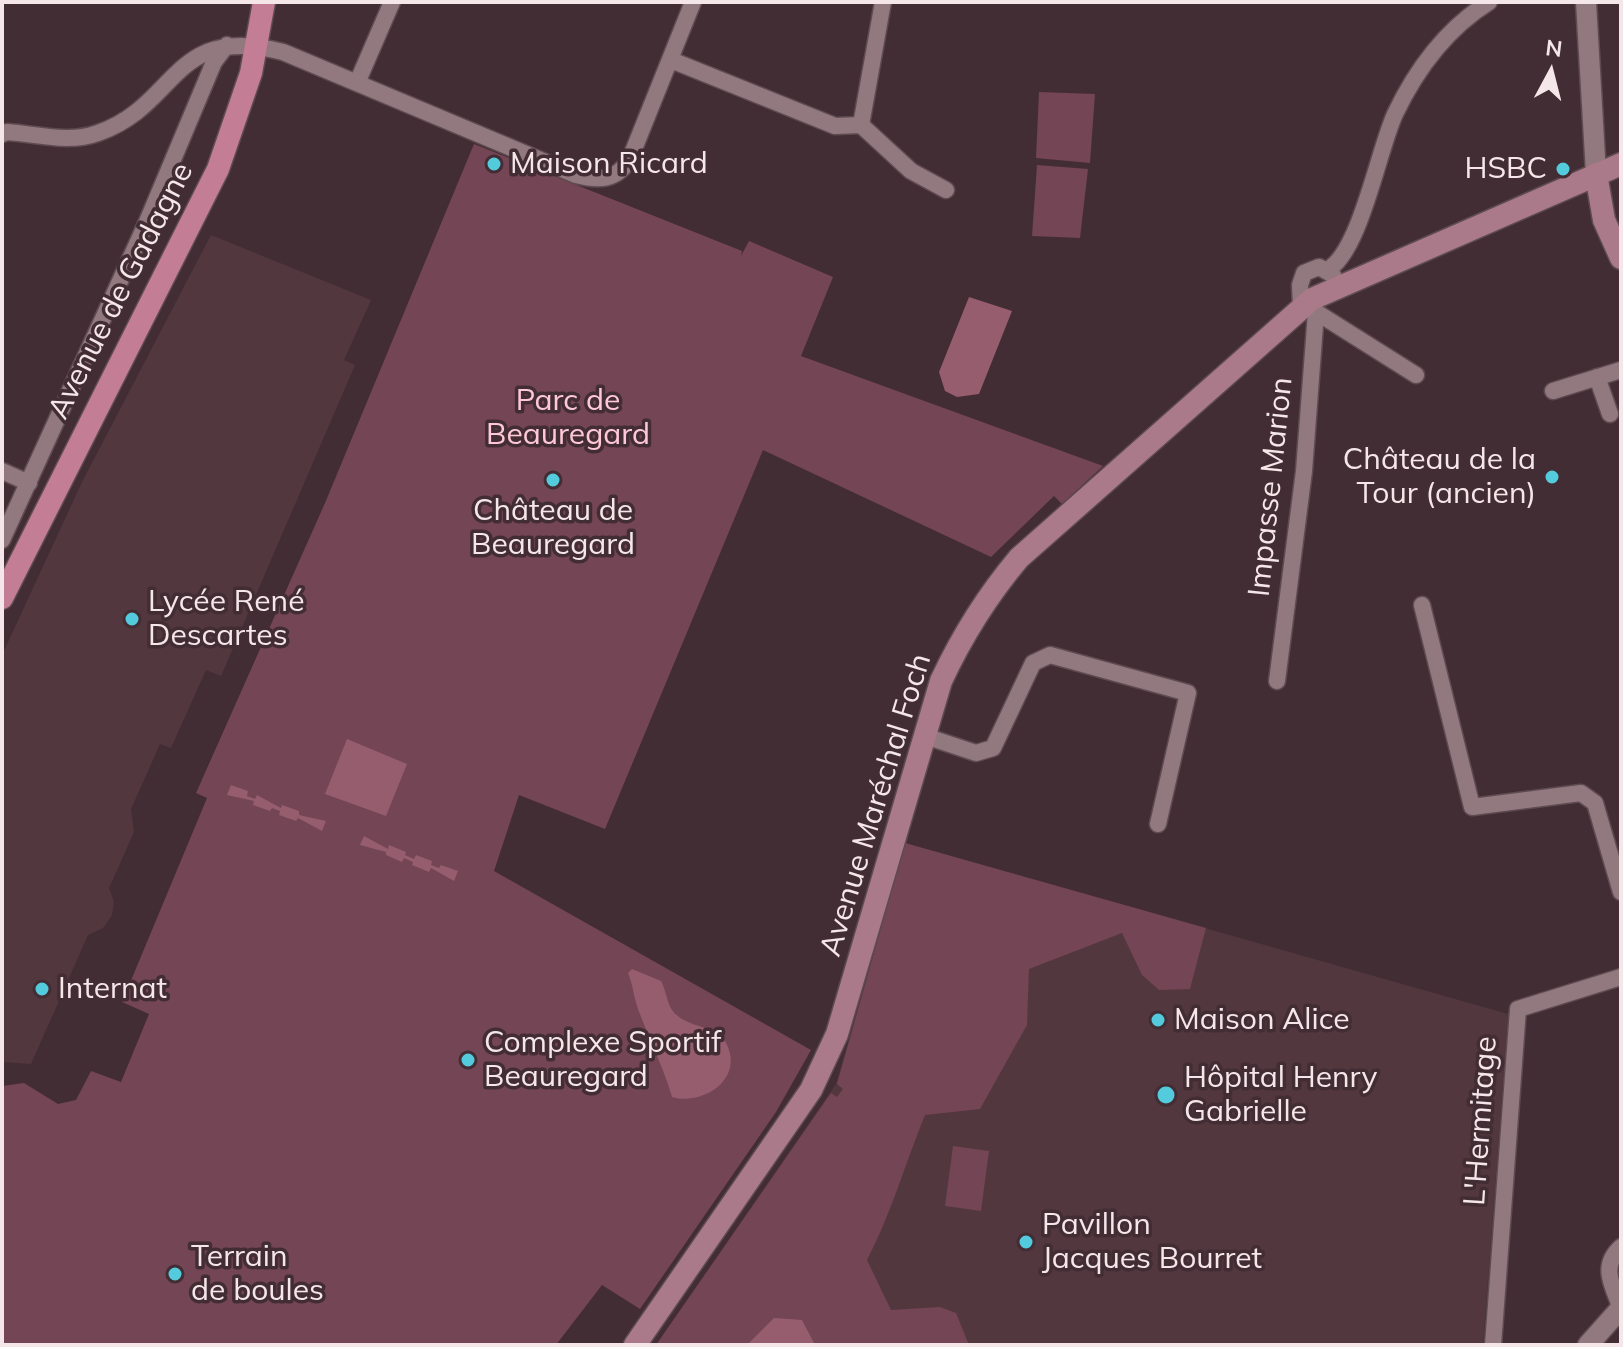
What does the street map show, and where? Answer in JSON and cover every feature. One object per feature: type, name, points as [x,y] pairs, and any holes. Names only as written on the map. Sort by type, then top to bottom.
[{"type":"main road","name":"Avenue de Gadagne","points":[[2,598],[218,169],[257,46],[264,2]]},
{"type":"main road","name":"Avenue Maréchal Foch","points":[[635,1345],[817,1076],[837,1034],[941,681],[959,642],[998,583],[1019,558],[1310,306],[1334,278],[1621,164]]},
{"type":"main road","points":[[1596,174],[1604,220],[1621,258]]},
{"type":"street","points":[[357,83],[392,2]]},
{"type":"street","points":[[2,134],[74,139],[96,134],[116,126],[201,54],[227,45],[257,46],[283,52],[593,179],[611,177],[623,171],[693,2]]},
{"type":"street","points":[[861,125],[883,2]]},
{"type":"street","points":[[1334,278],[1338,264],[1346,253],[1394,116],[1416,74],[1438,44],[1470,14],[1489,2]]},
{"type":"street","points":[[1586,2],[1596,174]]},
{"type":"street","points":[[2,540],[214,62],[227,45]]},
{"type":"street","points":[[671,60],[835,126],[861,125],[911,171],[946,190]]},
{"type":"street","points":[[1310,306],[1416,375]]},
{"type":"street","name":"Impasse Marion","points":[[1277,681],[1304,471],[1310,306]]},
{"type":"street","points":[[1553,391],[1621,370]]},
{"type":"street","points":[[1597,377],[1610,414]]},
{"type":"street","points":[[2,471],[29,483]]},
{"type":"street","points":[[1422,605],[1472,807],[1581,793],[1595,803],[1621,892]]},
{"type":"street","points":[[925,736],[976,753],[993,748],[1033,663],[1050,655],[1188,693],[1158,824]]},
{"type":"street","name":"L'Hermitage","points":[[1493,1345],[1518,1009],[1621,977]]},
{"type":"street","points":[[1588,1345],[1621,1308],[1608,1276],[1610,1257],[1621,1247]]},
{"type":"shaded area","name":"Lycée René Descartes","points":[[211,235],[371,300],[344,360],[355,365],[221,676],[206,670],[171,748],[160,744],[131,809],[134,832],[109,888],[114,902],[112,915],[103,928],[88,935],[31,1064],[2,1062],[2,655],[82,482]]},
{"type":"shaded area","points":[[969,297],[1012,311],[979,394],[957,397],[945,391],[939,372]]},
{"type":"shaded area","points":[[347,739],[407,764],[386,816],[325,794]]},
{"type":"shaded area","points":[[231,785],[248,791],[247,796],[255,799],[257,795],[281,808],[282,805],[299,811],[299,815],[326,821],[322,831],[298,818],[296,821],[279,815],[280,811],[253,805],[254,801],[227,795]]},
{"type":"shaded area","points":[[364,836],[388,849],[389,845],[406,852],[405,855],[414,859],[416,855],[432,861],[431,865],[458,871],[454,881],[431,868],[429,872],[404,858],[402,862],[386,855],[386,852],[360,845]]},
{"type":"shaded area","name":"Hôpital Henry Gabrielle","points":[[905,843],[1508,1014],[1483,1345],[656,1345],[836,1084]]},
{"type":"shaded area","points":[[632,969],[661,981],[670,1007],[678,1016],[724,1039],[731,1059],[724,1080],[716,1088],[695,1098],[672,1097],[637,1005],[628,973]]},
{"type":"shaded area","points":[[774,1318],[802,1320],[815,1345],[747,1345]]},
{"type":"green space","points":[[1039,92],[1095,94],[1090,163],[1036,158]]},
{"type":"green space","name":"Parc de Beauregard","points":[[474,144],[742,251],[741,256],[749,241],[833,277],[801,356],[1103,466],[1062,504],[1054,496],[991,557],[763,450],[605,829],[519,795],[494,871],[811,1050],[776,1112],[640,1309],[602,1285],[556,1345],[2,1345],[2,1086],[24,1083],[58,1104],[76,1100],[91,1071],[121,1082],[149,1014],[122,1002],[207,798],[196,793],[325,503]]},
{"type":"green space","points":[[1037,165],[1088,169],[1080,238],[1032,236]]},
{"type":"green space","points":[[905,843],[1206,928],[1190,989],[1159,990],[1142,975],[1122,933],[1029,969],[1027,1025],[980,1109],[925,1115],[891,1207],[867,1260],[891,1310],[940,1307],[956,1313],[969,1345],[656,1345],[831,1093],[837,1097],[843,1089],[837,1084]]},
{"type":"green space","points":[[953,1146],[989,1151],[981,1211],[945,1206]]},
{"type":"place","name":"Maison Ricard","points":[[494,164]]},
{"type":"place","name":"HSBC","points":[[1563,169]]},
{"type":"place","name":"Château de la Tour (ancien)","points":[[1552,477]]},
{"type":"place","name":"Château de Beauregard","points":[[553,480]]},
{"type":"place","name":"Lycée René Descartes","points":[[132,619]]},
{"type":"place","name":"Internat","points":[[42,989]]},
{"type":"place","name":"Maison Alice","points":[[1158,1020]]},
{"type":"place","name":"Complexe Sportif Beauregard","points":[[468,1060]]},
{"type":"place","name":"Hôpital Henry Gabrielle","points":[[1166,1095]]},
{"type":"place","name":"Pavillon Jacques Bourret","points":[[1026,1242]]},
{"type":"place","name":"Terrain de boules","points":[[175,1274]]}]
